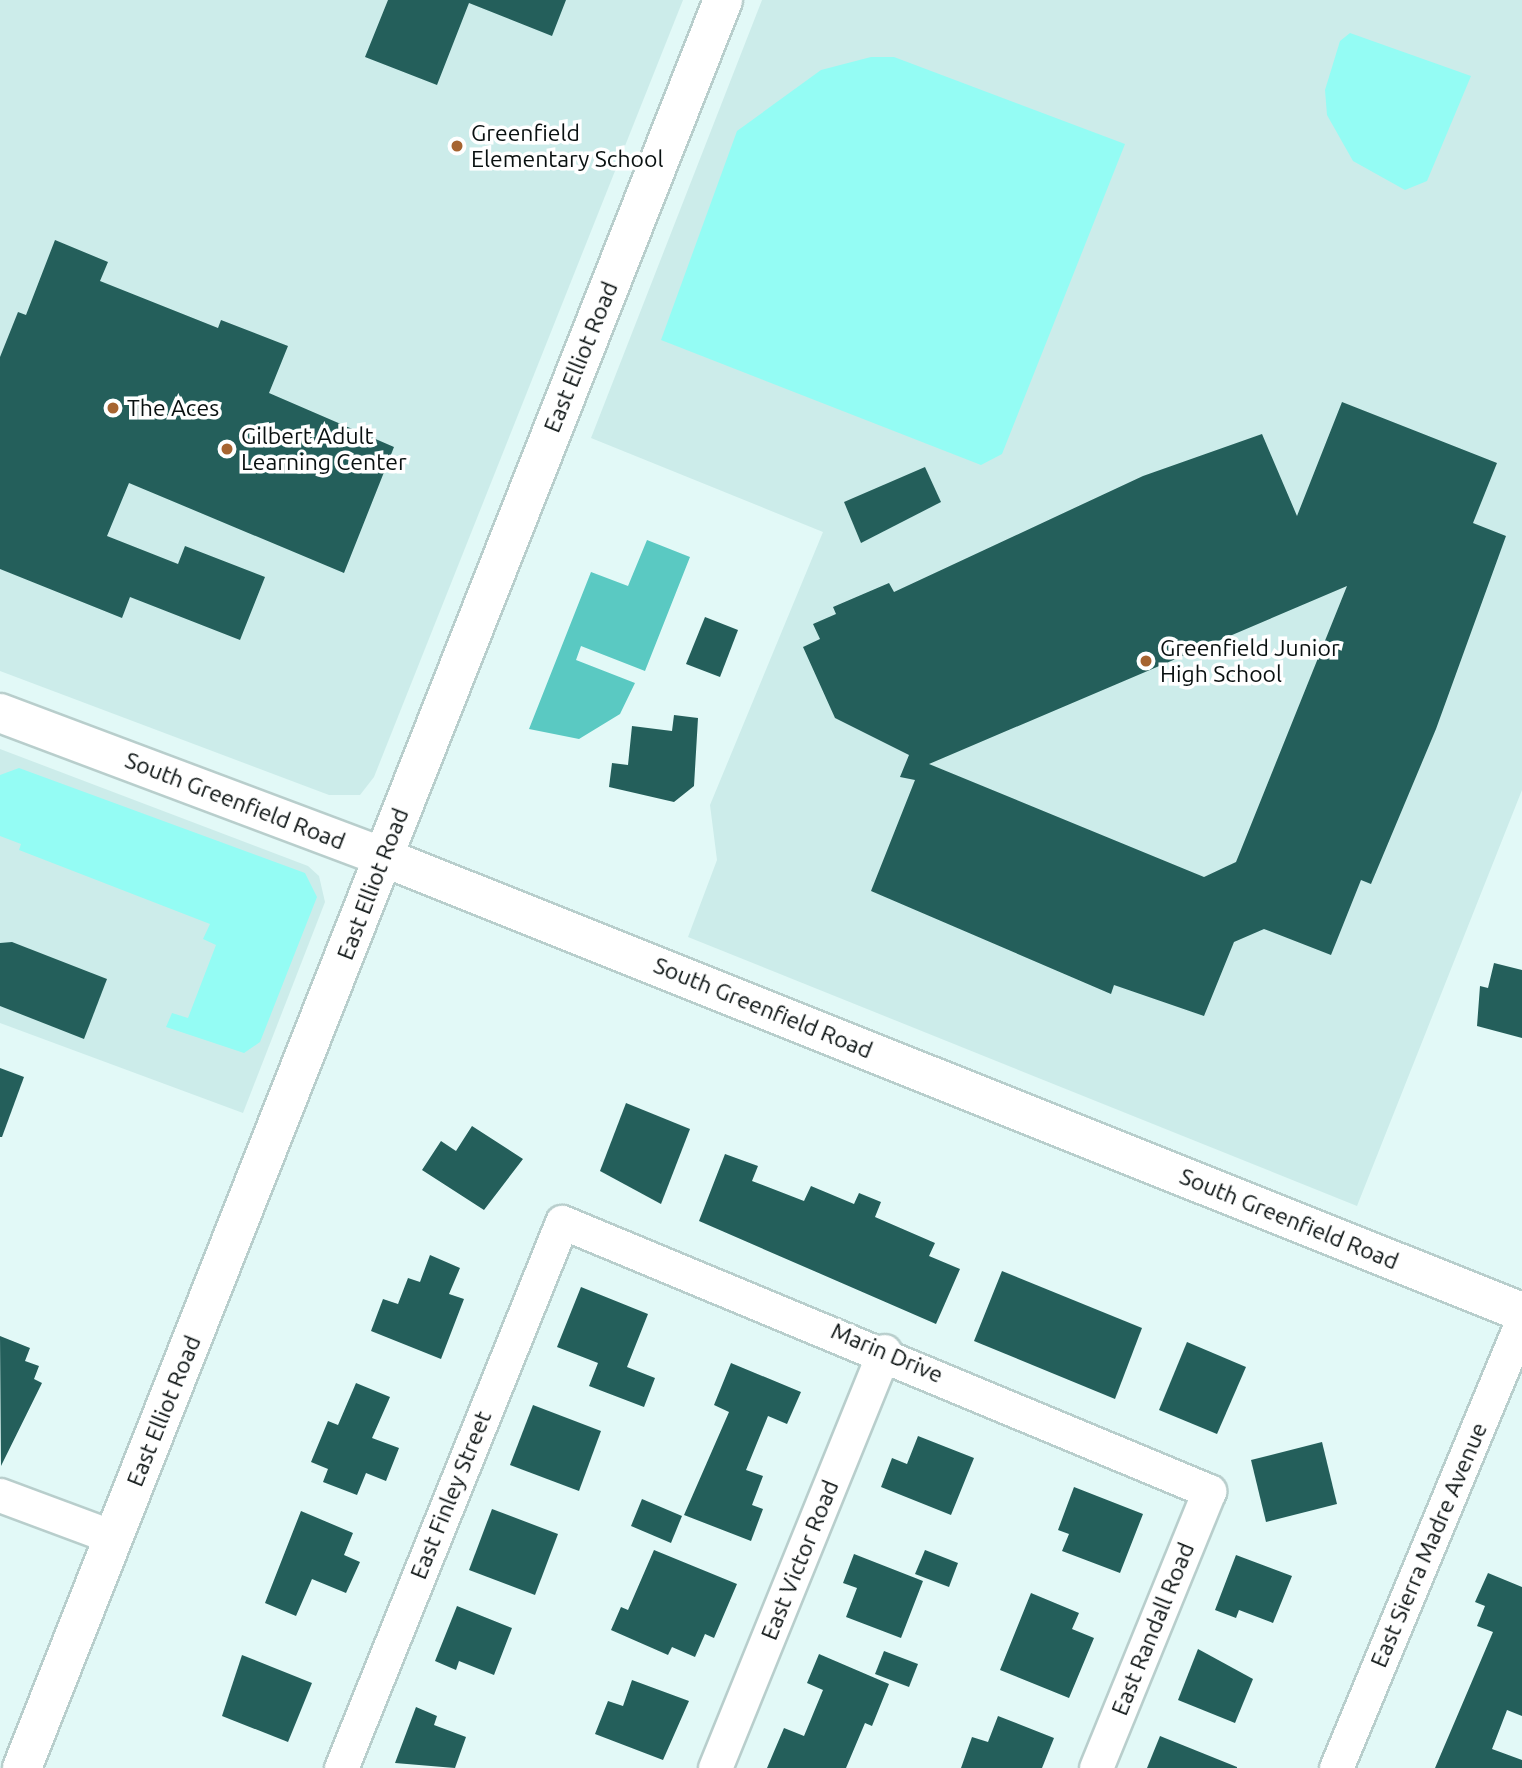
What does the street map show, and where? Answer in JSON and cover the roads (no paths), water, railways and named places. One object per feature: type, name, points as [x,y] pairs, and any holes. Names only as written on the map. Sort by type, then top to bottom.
[{"type":"main road","name":"East Elliot Road","points":[[22,1768],[723,0]]},
{"type":"main road","name":"South Greenfield Road","points":[[0,713],[383,857],[1522,1312]]},
{"type":"street","name":"Marin Drive","points":[[562,1222],[884,1351],[1209,1491]]},
{"type":"street","name":"East Finley Street","points":[[341,1768],[562,1222]]},
{"type":"street","name":"East Sierra Madre Avenue","points":[[1336,1768],[1522,1321]]},
{"type":"street","name":"East Victor Road","points":[[715,1768],[884,1351]]},
{"type":"street","name":"East Randall Road","points":[[1096,1768],[1209,1491]]},
{"type":"street","points":[[0,1495],[113,1537]]},
{"type":"place","name":"Greenfield Elementary School","points":[[457,146]]},
{"type":"place","name":"The Aces","points":[[113,408]]},
{"type":"place","name":"Gilbert Adult Learning Center","points":[[227,449]]},
{"type":"place","name":"Greenfield Junior High School","points":[[1146,661]]}]
